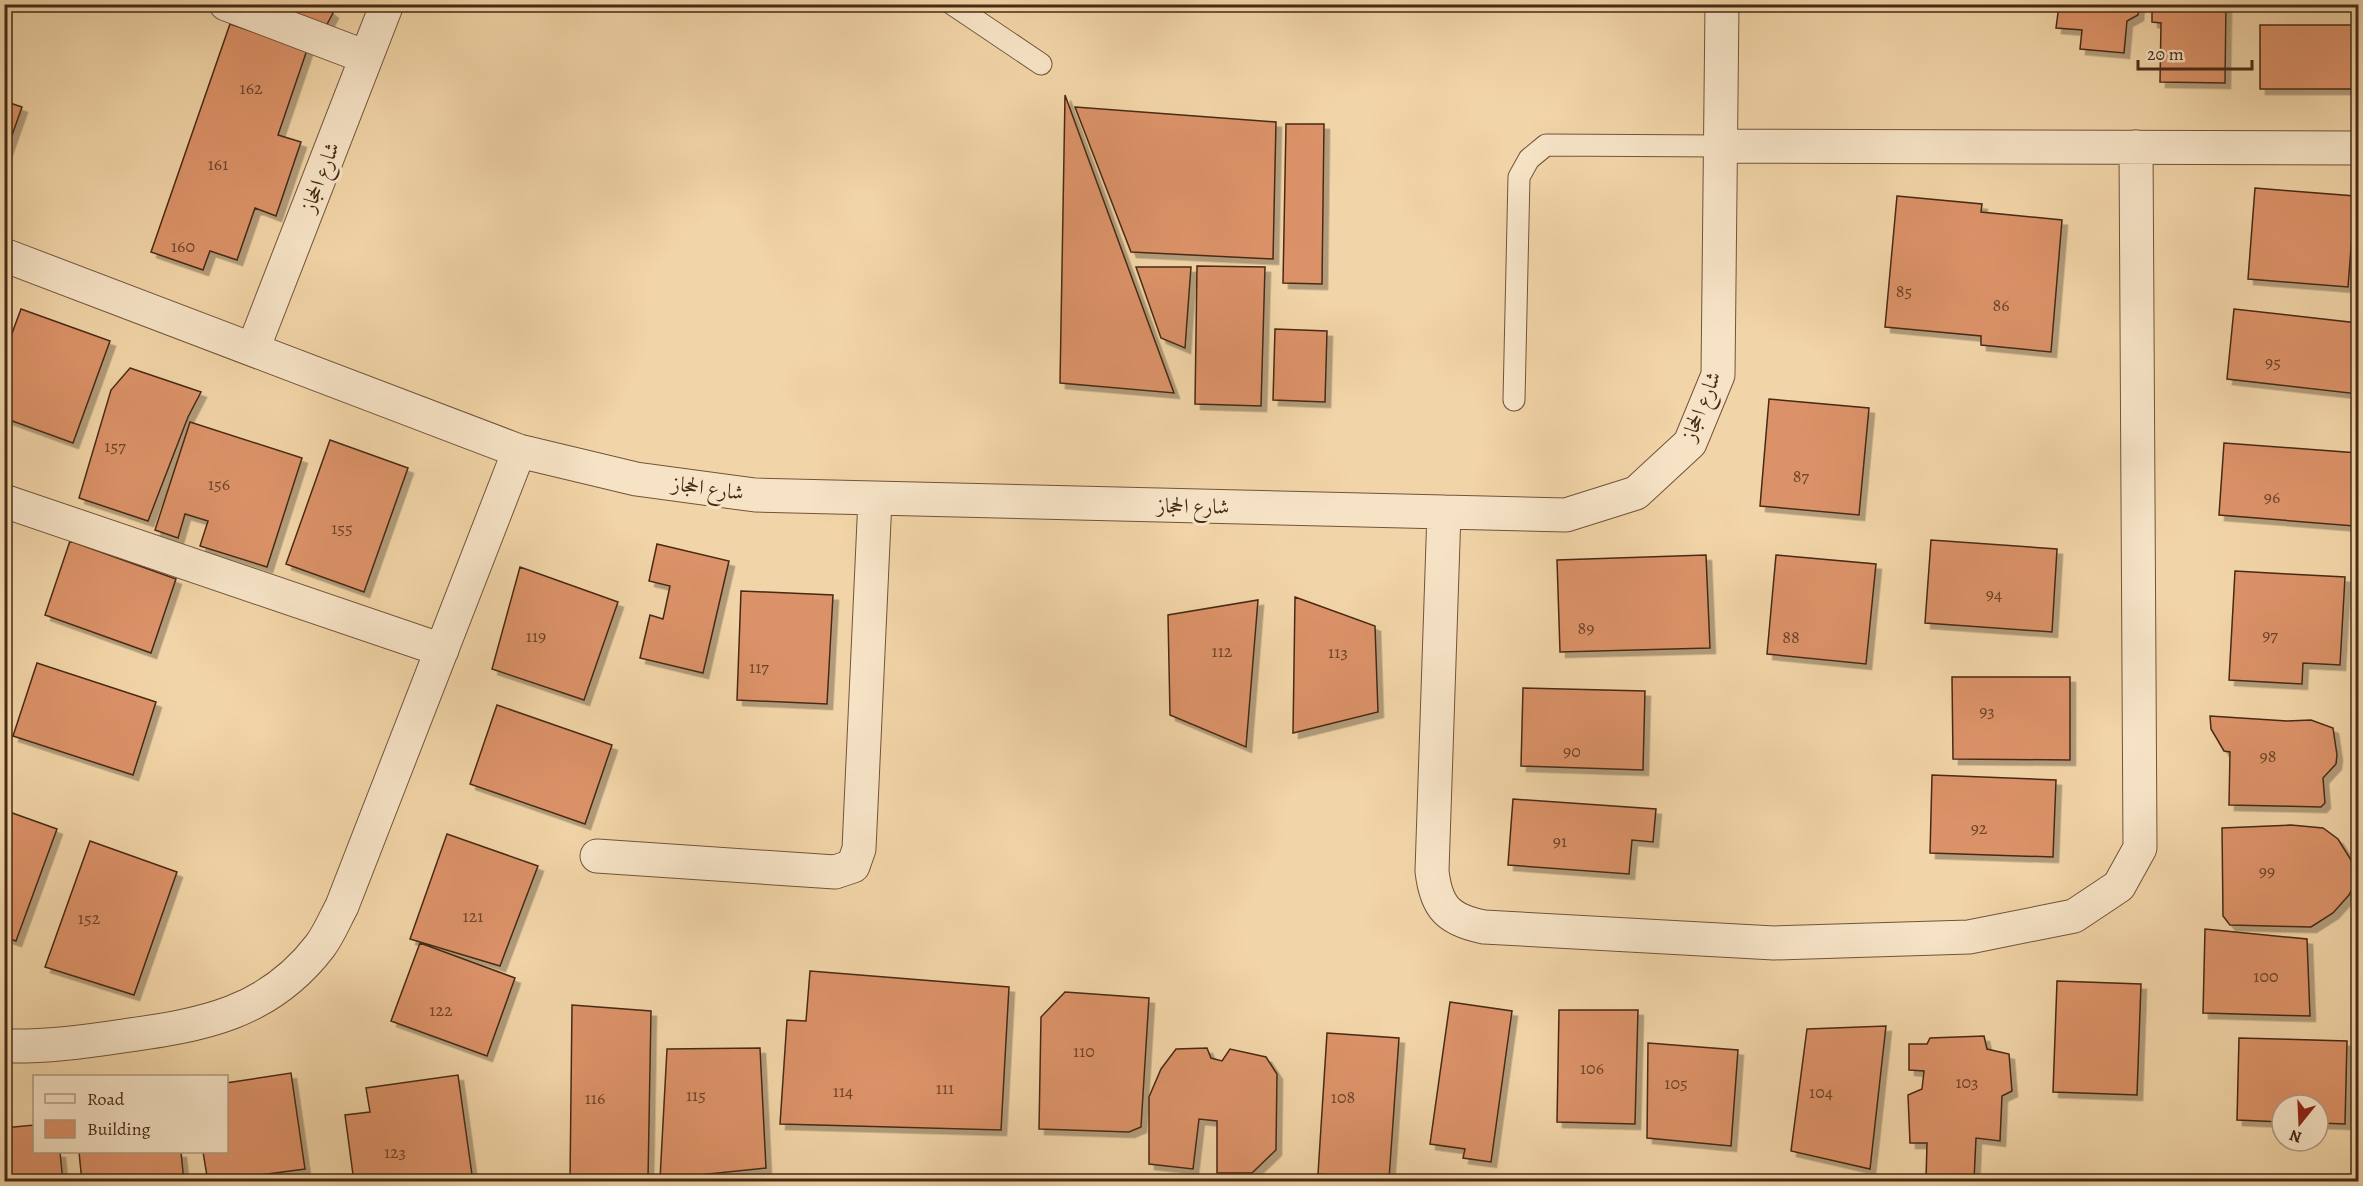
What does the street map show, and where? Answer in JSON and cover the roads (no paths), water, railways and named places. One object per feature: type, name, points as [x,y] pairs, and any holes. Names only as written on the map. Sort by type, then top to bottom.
[{"type":"street","points":[[226,4],[366,57]]},
{"type":"street","name":"شارع الحجاز","points":[[253,349],[387,4]]},
{"type":"street","name":"شارع الحجاز","points":[[4,255],[519,451],[660,482],[755,495],[1566,515],[1636,493],[1690,443],[1718,375],[1722,4]]},
{"type":"street","points":[[1722,146],[2358,148]]},
{"type":"street","points":[[1444,513],[1432,871],[1434,891],[1443,908],[1461,922],[1484,927],[1774,943],[1969,938],[2074,916],[2119,886],[2140,848],[2136,147]]},
{"type":"street","points":[[4,1046],[44,1047],[185,1028],[242,1011],[291,978],[321,945],[342,906],[519,451]]},
{"type":"street","points":[[597,856],[835,872],[853,866],[859,849],[875,499]]},
{"type":"street","points":[[4,501],[442,650]]},
{"type":"lane","points":[[952,4],[1041,64]]},
{"type":"lane","points":[[1514,400],[1519,177],[1529,159],[1546,145],[1722,146]]}]
